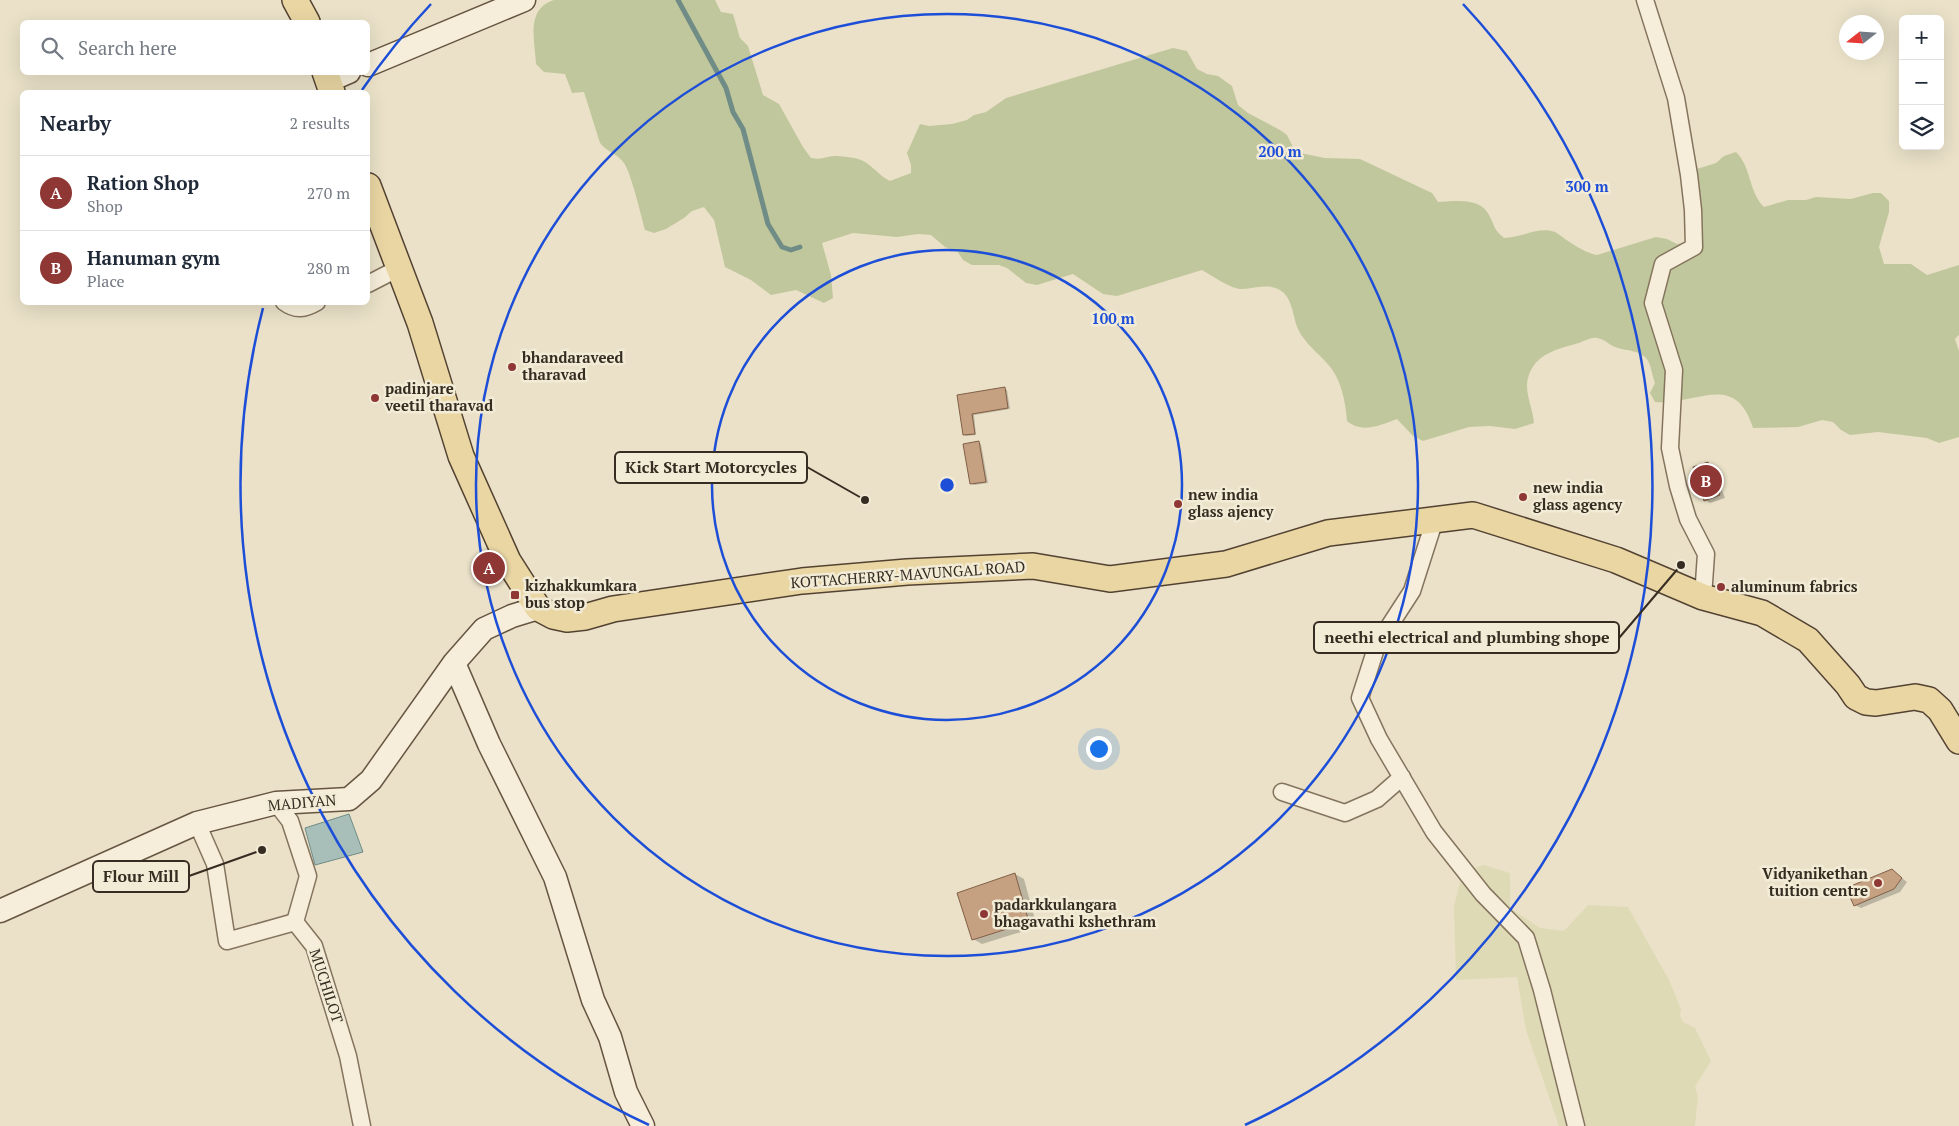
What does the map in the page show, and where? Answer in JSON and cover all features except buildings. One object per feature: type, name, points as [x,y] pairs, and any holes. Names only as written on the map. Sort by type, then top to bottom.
[{"type":"main road","points":[[295,0],[306,20]]},
{"type":"main road","points":[[370,191],[420,323],[460,456],[508,561],[538,608]]},
{"type":"main road","name":"KOTTACHERRY-MAVUNGAL ROAD","points":[[538,608],[553,616],[568,619],[585,617],[613,609],[802,581],[936,570],[1033,566],[1110,579],[1226,564],[1328,533],[1473,515],[1616,560],[1703,597],[1762,613],[1808,640],[1848,685],[1856,697],[1866,702],[1876,703],[1915,697],[1929,700],[1940,710],[1959,741]]},
{"type":"street","points":[[370,64],[524,0]]},
{"type":"street","points":[[1645,0],[1676,98],[1693,210],[1694,247],[1663,264],[1653,303],[1674,370],[1670,448],[1672,458],[1688,519],[1706,554],[1703,597]]},
{"type":"street","points":[[370,283],[399,268]]},
{"type":"street","points":[[288,305],[291,308],[305,308],[311,305]]},
{"type":"street","points":[[1435,519],[1412,591],[1377,645],[1360,698],[1379,739],[1434,832],[1483,894],[1526,938],[1542,990],[1576,1126]]},
{"type":"street","name":"MADIYAN","points":[[0,912],[197,823],[276,803],[349,799],[371,780],[454,663],[484,629],[512,616],[538,608]]},
{"type":"street","points":[[454,663],[489,744],[555,877],[592,1000],[610,1037],[626,1092],[643,1126]]},
{"type":"street","points":[[1282,792],[1344,813],[1377,799],[1402,777]]},
{"type":"street","points":[[197,823],[215,864],[227,941],[295,922],[308,876],[290,821],[276,803]]},
{"type":"street","name":"MUCHILOT","points":[[295,922],[314,946],[348,1056],[362,1126]]},
{"type":"shaded area","points":[[1484,865],[1510,873],[1510,908],[1540,928],[1564,931],[1588,905],[1628,907],[1669,980],[1681,1009],[1680,1016],[1683,1022],[1695,1028],[1711,1061],[1695,1087],[1698,1096],[1695,1126],[1559,1126],[1526,1030],[1517,977],[1456,980],[1454,906],[1463,871]]},
{"type":"green space","points":[[554,0],[715,0],[721,12],[733,14],[740,38],[748,46],[763,95],[779,104],[811,158],[821,159],[837,156],[858,159],[867,163],[890,181],[911,173],[911,165],[907,153],[920,124],[929,126],[952,124],[967,120],[974,115],[986,112],[1006,98],[1173,48],[1187,51],[1197,69],[1207,74],[1218,76],[1232,86],[1238,105],[1248,113],[1287,135],[1293,147],[1300,153],[1325,158],[1360,159],[1432,193],[1438,202],[1466,201],[1480,205],[1485,209],[1496,229],[1504,238],[1542,230],[1549,231],[1556,233],[1584,251],[1597,255],[1656,237],[1667,239],[1677,244],[1692,242],[1698,235],[1682,182],[1687,172],[1716,163],[1724,156],[1736,152],[1745,165],[1755,194],[1764,207],[1788,200],[1806,200],[1816,197],[1851,199],[1873,193],[1881,193],[1889,201],[1889,212],[1879,247],[1884,264],[1911,264],[1927,275],[1959,265],[1959,335],[1955,339],[1959,351],[1959,437],[1939,443],[1927,438],[1878,432],[1850,435],[1833,422],[1822,420],[1798,427],[1753,428],[1745,410],[1736,400],[1725,395],[1655,402],[1650,393],[1655,383],[1646,358],[1636,352],[1615,347],[1595,338],[1555,350],[1536,363],[1531,370],[1527,383],[1534,423],[1515,429],[1490,426],[1469,427],[1423,441],[1413,436],[1397,419],[1378,426],[1365,428],[1353,425],[1347,421],[1344,398],[1336,376],[1328,364],[1302,336],[1296,325],[1293,310],[1287,297],[1275,288],[1264,286],[1239,289],[1202,270],[1117,296],[1103,294],[1073,274],[1037,285],[1026,283],[1007,268],[999,265],[972,265],[963,260],[957,251],[945,247],[931,235],[918,234],[897,237],[853,233],[822,243],[831,275],[833,298],[824,303],[796,290],[771,295],[751,280],[725,267],[714,220],[704,207],[692,211],[666,229],[654,233],[645,230],[627,168],[621,160],[600,143],[584,92],[572,93],[565,74],[544,72],[536,64],[535,18],[545,4]]},
{"type":"water","points":[[349,814],[363,852],[315,865],[305,828]]},
{"type":"waterway","points":[[678,0],[726,88],[733,112],[743,129],[768,224],[782,247],[791,250],[800,247]]},
{"type":"place","name":"bhandaraveed tharavad","points":[[512,367]]},
{"type":"place","name":"padinjare veetil tharavad","points":[[375,398]]},
{"type":"place","name":"Hanuman gym","points":[[1706,481]]},
{"type":"place","name":"new india glass agency","points":[[1523,497]]},
{"type":"place","name":"Kick Start Motorcycles","points":[[865,500]]},
{"type":"place","name":"new india glass ajency","points":[[1178,504]]},
{"type":"place","name":"neethi electrical and plumbing shope","points":[[1681,565]]},
{"type":"place","name":"Ration Shop","points":[[489,568]]},
{"type":"place","name":"aluminum fabrics","points":[[1721,587]]},
{"type":"place","name":"kizhakkumkara bus stop","points":[[515,595]]},
{"type":"place","name":"Flour Mill","points":[[262,850]]},
{"type":"place","name":"Vidyanikethan tuition centre","points":[[1878,883]]},
{"type":"place","name":"padarkkulangara bhagavathi kshethram","points":[[984,914]]}]
